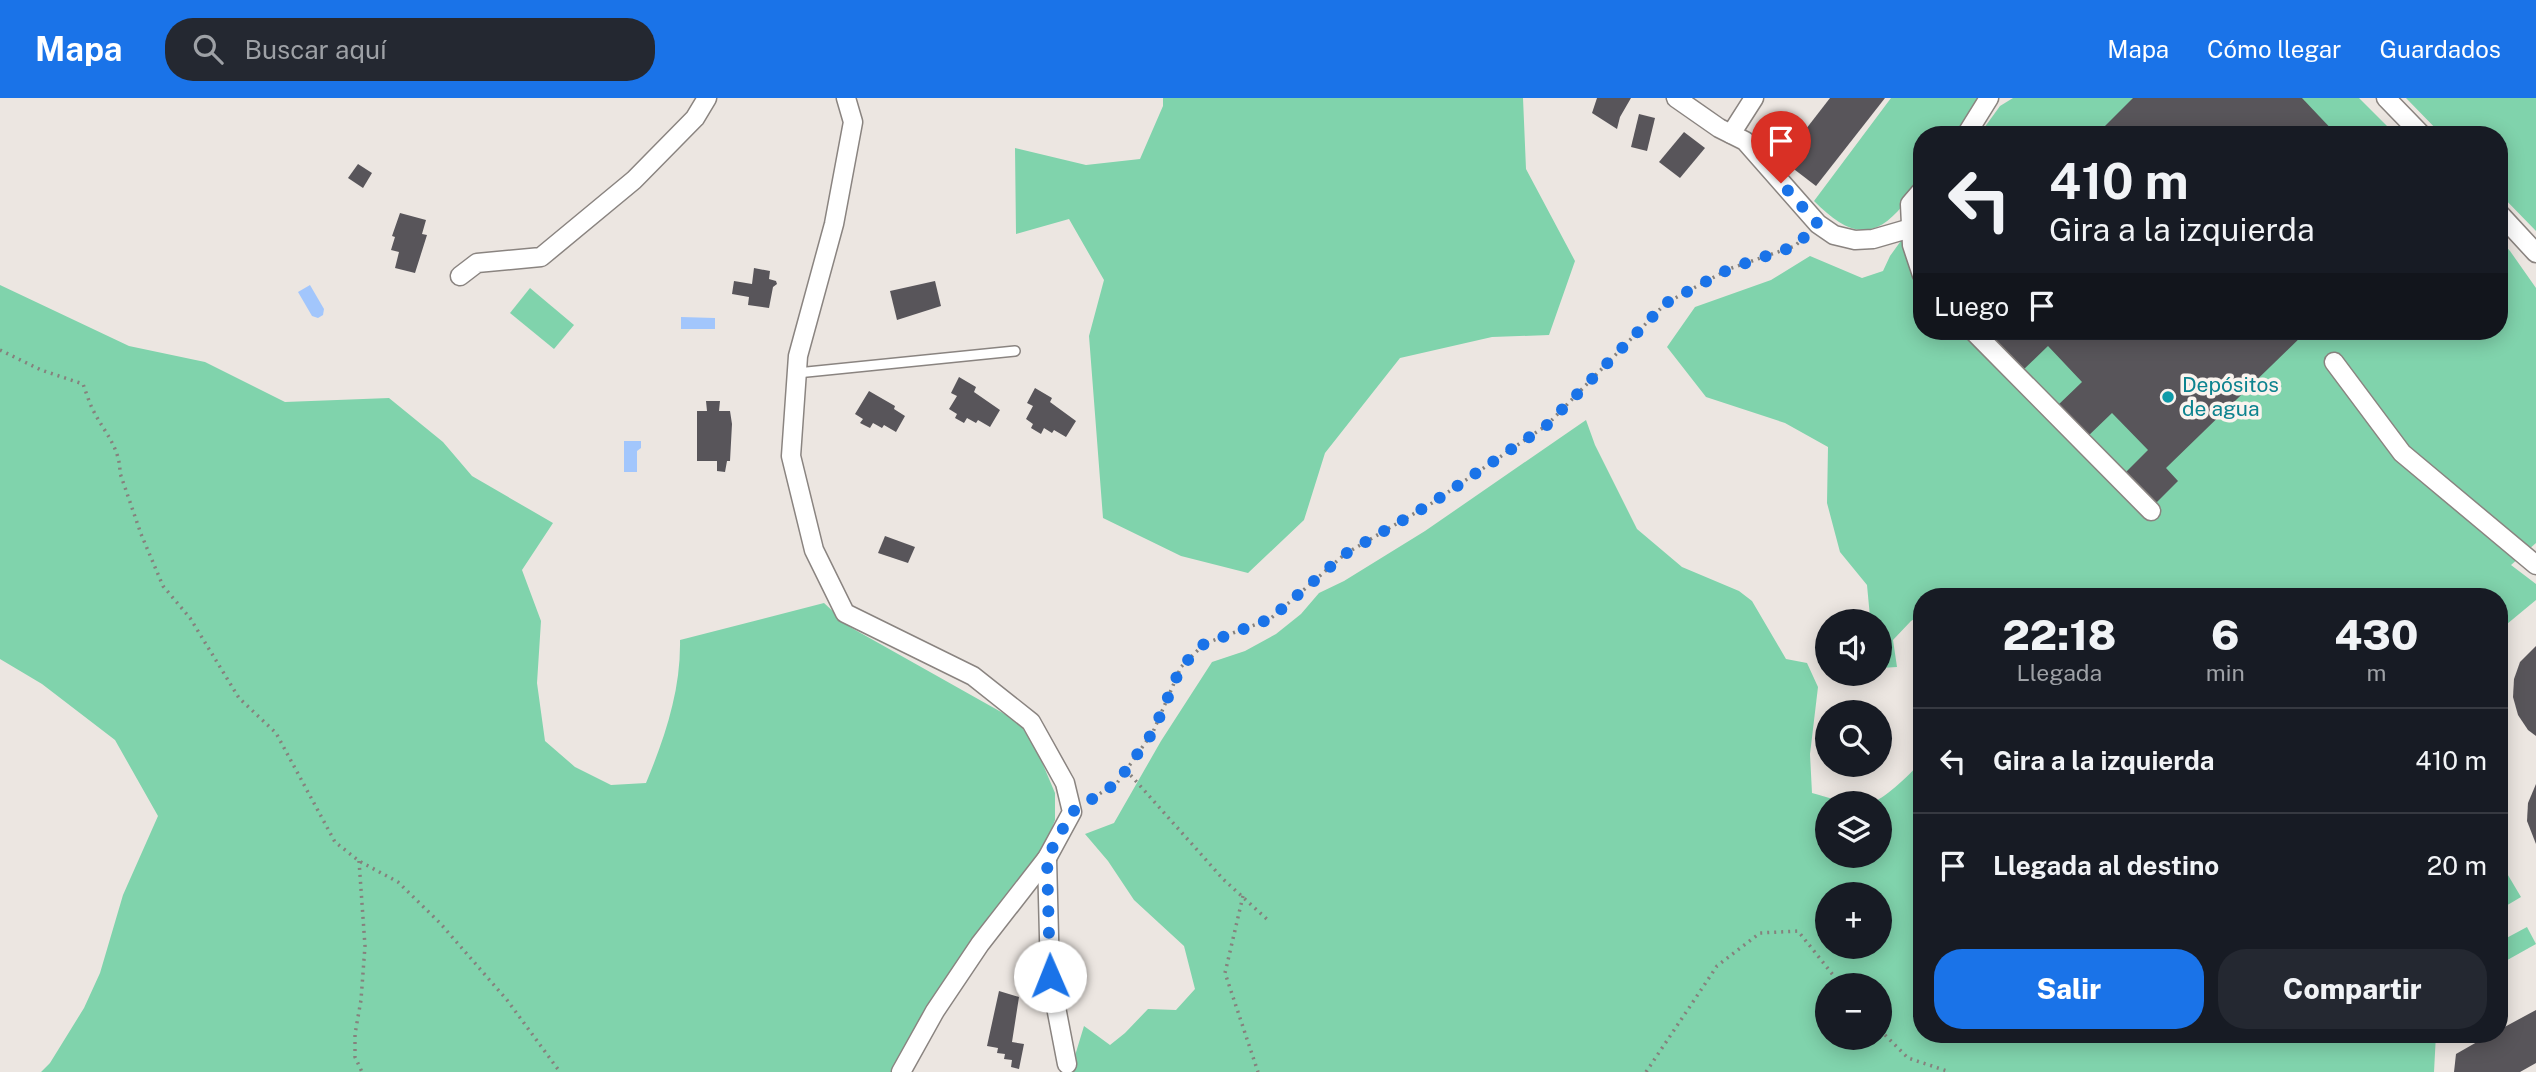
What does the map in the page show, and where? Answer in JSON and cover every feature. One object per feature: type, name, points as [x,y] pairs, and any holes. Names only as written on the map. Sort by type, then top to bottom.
[{"type":"street","points":[[460,276],[477,263],[541,257],[634,180],[695,118],[707,98]]},
{"type":"street","points":[[846,98],[853,122],[851,134],[834,224],[798,356],[791,456],[814,550],[845,612],[973,676],[1031,722],[1065,783],[1072,812],[1047,858],[980,944],[935,1011],[901,1072]]},
{"type":"street","points":[[1676,98],[1745,141],[1818,224],[1834,235],[1855,240],[1892,235],[1911,228]]},
{"type":"street","points":[[1731,134],[1754,98]]},
{"type":"street","points":[[1972,126],[1989,98]]},
{"type":"street","points":[[2386,98],[2413,126]]},
{"type":"street","points":[[1913,200],[1910,204],[1913,249]]},
{"type":"street","points":[[2508,223],[2536,253]]},
{"type":"street","points":[[1982,340],[2151,511]]},
{"type":"street","points":[[2334,362],[2402,453],[2536,564]]},
{"type":"street","points":[[1047,858],[1050,976],[1067,1064]]},
{"type":"lane","points":[[797,373],[1015,351]]},
{"type":"path","points":[[1072,812],[1117,783],[1153,732],[1181,667],[1204,644],[1270,619],[1345,554],[1432,503],[1547,425],[1666,303],[1729,269],[1795,246],[1818,224]]},
{"type":"path","points":[[0,350],[41,370],[83,384],[94,412],[111,438],[141,534],[163,586],[190,618],[239,698],[276,733],[335,842],[359,861],[398,882],[440,923],[507,1000],[560,1072]]},
{"type":"path","points":[[1126,770],[1223,879],[1270,922]]},
{"type":"path","points":[[359,861],[365,946],[355,1057],[362,1072]]},
{"type":"path","points":[[1243,896],[1226,973],[1258,1072]]},
{"type":"path","points":[[1646,1072],[1717,966],[1760,933],[1798,931],[1831,973]]},
{"type":"path","points":[[1892,1042],[1908,1058],[1950,1072]]},
{"type":"green space","points":[[1163,98],[1523,98],[1526,169],[1575,261],[1549,335],[1492,337],[1400,358],[1325,453],[1304,520],[1248,573],[1181,556],[1103,518],[1089,336],[1104,280],[1069,219],[1016,234],[1015,148],[1086,165],[1140,159],[1163,106]]},
{"type":"green space","points":[[1891,98],[1978,98],[1964,126],[1913,126],[1913,192],[1891,218],[1880,226],[1858,230],[1847,226],[1825,212],[1814,201]]},
{"type":"green space","points":[[2013,98],[2359,98],[2387,126],[1986,126],[2000,106]]},
{"type":"green space","points":[[2406,98],[2536,98],[2536,231],[2508,202],[2508,126],[2433,126]]},
{"type":"green space","points":[[1913,224],[1913,340],[2508,340],[2508,249],[2536,288],[2536,543],[2511,565],[2536,584],[2536,600],[2508,623],[2508,588],[1913,588],[1913,620],[1893,640],[1897,667],[1892,667],[1892,609],[1869,609],[1867,585],[1840,552],[1827,503],[1828,447],[1785,423],[1706,397],[1667,347],[1695,307],[1771,280],[1810,256],[1862,278],[1883,271],[1890,256]]},
{"type":"green space","points":[[0,285],[129,346],[205,362],[285,402],[389,398],[443,442],[472,476],[553,523],[522,570],[541,621],[537,683],[545,741],[575,767],[611,785],[646,783],[675,695],[680,640],[824,603],[850,627],[1019,722],[1039,755],[1055,793],[1055,820],[1046,844],[895,1072],[41,1072],[50,1063],[84,1008],[100,973],[123,895],[158,816],[115,740],[42,684],[0,659]]},
{"type":"green space","points":[[530,288],[574,325],[554,349],[510,313]]},
{"type":"green space","points":[[1586,420],[1595,445],[1637,529],[1682,567],[1739,591],[1752,601],[1786,659],[1807,663],[1815,686],[1818,687],[1810,754],[1812,793],[1815,794],[1815,868],[1892,868],[1892,791],[1890,791],[1913,770],[1913,1043],[2436,1043],[2434,1072],[1070,1072],[1084,1026],[1110,1045],[1148,1009],[1176,1010],[1195,989],[1184,946],[1134,900],[1108,861],[1085,834],[1114,823],[1161,741],[1212,662],[1245,651],[1276,634],[1301,614],[1319,593],[1344,581],[1425,531]]},
{"type":"green space","points":[[2508,875],[2521,897],[2508,905]]},
{"type":"green space","points":[[2527,927],[2536,944],[2508,960],[2508,937]]},
{"type":"water","points":[[310,285],[324,309],[323,315],[318,318],[312,316],[298,292]]},
{"type":"water","points":[[681,317],[715,318],[715,329],[681,329]]},
{"type":"water","points":[[624,441],[641,441],[641,448],[637,451],[637,472],[624,472]]},
{"type":"building","points":[[1597,98],[1631,98],[1620,117],[1617,129],[1592,113]]},
{"type":"building","points":[[1830,98],[1885,98],[1816,186],[1782,160]]},
{"type":"building","points":[[2133,98],[2302,98],[2328,126],[2105,126]]},
{"type":"building","points":[[1639,114],[1655,118],[1647,151],[1631,147]]},
{"type":"building","points":[[1684,132],[1705,148],[1680,178],[1659,162]]},
{"type":"building","points":[[358,164],[372,173],[363,188],[348,178]]},
{"type":"building","points":[[400,213],[426,220],[422,234],[427,235],[415,273],[395,268],[399,252],[391,250],[395,237],[392,236]]},
{"type":"building","points":[[754,268],[770,271],[769,279],[776,281],[769,308],[748,305],[749,297],[732,294],[734,281],[752,284]]},
{"type":"building","points":[[935,281],[941,306],[897,320],[890,291]]},
{"type":"building","name":"Depósitos de agua","points":[[1991,340],[2298,340],[2166,468],[2178,481],[2154,505],[2124,474],[2148,450],[2112,413],[2086,438],[2056,407],[2082,382],[2048,346],[2021,372]]},
{"type":"building","points":[[959,377],[976,387],[974,392],[1000,410],[990,427],[978,420],[976,423],[967,418],[964,423],[955,418],[957,414],[949,409],[957,396],[951,393]]},
{"type":"building","points":[[1035,388],[1052,398],[1050,402],[1076,421],[1066,437],[1054,430],[1052,433],[1044,428],[1041,434],[1031,428],[1033,424],[1026,419],[1033,406],[1027,403]]},
{"type":"building","points":[[869,391],[895,406],[894,409],[905,416],[896,432],[884,425],[882,428],[873,423],[870,428],[860,423],[863,419],[855,414]]},
{"type":"building","points":[[706,401],[720,401],[719,411],[730,411],[730,461],[727,461],[725,472],[717,471],[717,461],[697,461],[697,411],[707,411]]},
{"type":"building","points":[[885,536],[915,547],[908,563],[878,553]]},
{"type":"building","points":[[2536,646],[2536,736],[2528,730],[2518,715],[2513,697],[2514,679],[2520,662]]},
{"type":"building","points":[[2536,784],[2536,844],[2527,821],[2528,803]]},
{"type":"building","points":[[999,991],[1019,997],[1012,1042],[1024,1044],[1019,1069],[1011,1067],[1012,1060],[1004,1059],[1005,1054],[997,1053],[998,1048],[987,1046]]},
{"type":"building","points":[[2536,1010],[2536,1063],[2520,1072],[2454,1072],[2456,1054],[2475,1043],[2508,1043],[2508,1025]]},
{"type":"place","name":"Depósitos de agua","points":[[2168,397]]},
{"type":"route","points":[[1050,976],[1047,858],[1072,812],[1117,783],[1153,732],[1181,667],[1204,644],[1270,619],[1345,554],[1432,503],[1547,425],[1666,303],[1729,269],[1795,246],[1818,224],[1781,183]]}]
